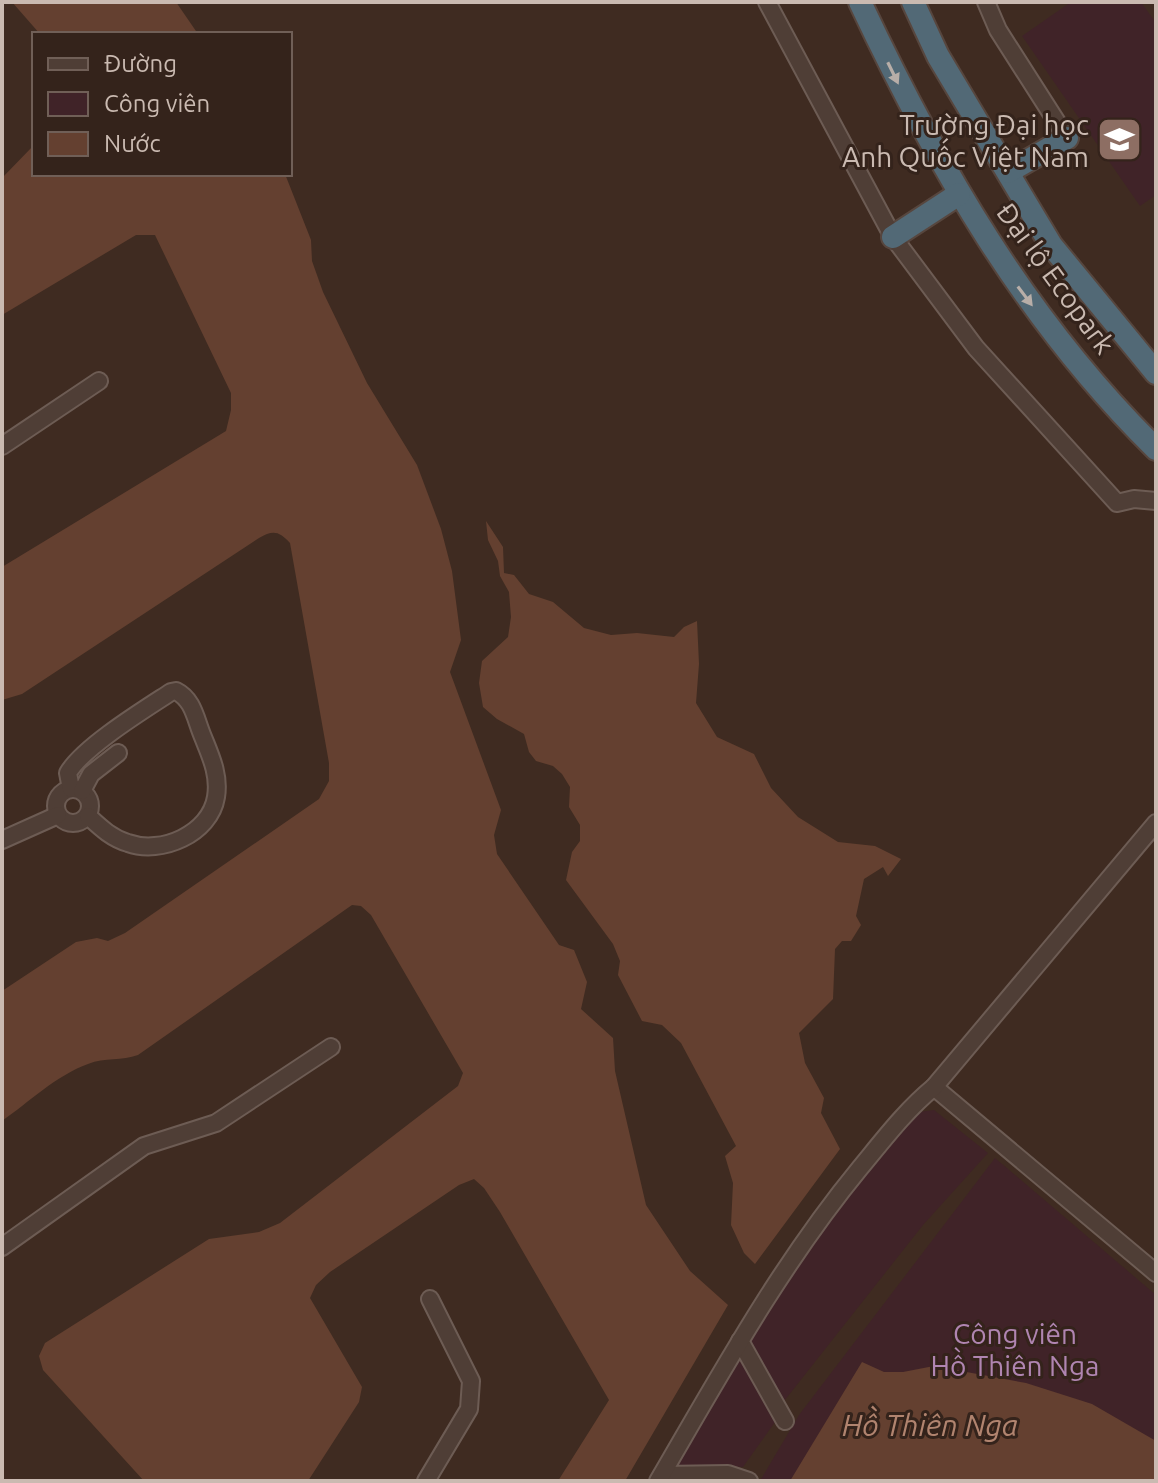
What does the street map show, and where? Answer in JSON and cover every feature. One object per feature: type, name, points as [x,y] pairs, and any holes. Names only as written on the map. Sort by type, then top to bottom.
[{"type":"highway","name":"Đại lộ Ecopark","points":[[860,2],[902,92],[1004,268],[1050,328],[1156,449]]},
{"type":"highway","name":"Đại lộ Ecopark","points":[[913,2],[938,56],[1051,245],[1156,373]]},
{"type":"highway","points":[[1008,172],[1067,138]]},
{"type":"highway","points":[[893,237],[959,194]]},
{"type":"street","points":[[767,2],[893,237],[976,348],[1117,503],[1134,499],[1156,501]]},
{"type":"street","points":[[986,2],[998,30],[1067,138]]},
{"type":"street","points":[[2,446],[99,381]]},
{"type":"street","points":[[176,691],[186,698],[207,746],[217,780],[216,800],[209,814],[195,830],[175,842],[153,847],[131,845],[111,836],[88,816],[89,800],[76,790],[68,773],[86,754],[133,717],[171,692],[176,691]]},
{"type":"street","points":[[88,816],[74,824],[63,821],[58,815],[57,799],[76,790],[118,753]]},
{"type":"street","points":[[2,840],[58,815]]},
{"type":"street","points":[[660,1478],[759,1307],[829,1206],[909,1108],[934,1087],[1156,823]]},
{"type":"street","points":[[2,1247],[144,1146],[216,1123],[331,1047]]},
{"type":"street","points":[[934,1087],[1156,1273]]},
{"type":"street","points":[[426,1481],[469,1409],[471,1381],[430,1299]]},
{"type":"street","points":[[740,1341],[785,1421]]},
{"type":"street","points":[[660,1478],[728,1474],[749,1481]]},
{"type":"green space","name":"Trường Đại học Anh Quốc Việt Nam","points":[[1071,2],[1141,2],[1156,23],[1156,195],[1140,206],[1022,36]]},
{"type":"green space","points":[[934,1110],[988,1153],[923,1225],[781,1405],[748,1340],[823,1227],[919,1112]]},
{"type":"green space","name":"Công viên Hồ Thiên Nga","points":[[995,1158],[1156,1295],[1156,1481],[760,1481],[799,1415]]},
{"type":"green space","points":[[739,1357],[775,1422],[743,1467],[675,1465]]},
{"type":"water","points":[[12,2],[176,2],[197,32],[38,32]]},
{"type":"water","points":[[32,147],[32,176],[286,176],[311,240],[312,261],[323,292],[367,383],[417,465],[441,529],[452,571],[461,640],[450,672],[501,810],[494,835],[497,854],[559,945],[574,950],[587,982],[581,1009],[613,1038],[615,1071],[646,1205],[690,1271],[728,1305],[625,1481],[558,1481],[609,1400],[500,1212],[474,1179],[459,1185],[330,1272],[316,1285],[310,1298],[362,1387],[359,1402],[308,1481],[144,1481],[43,1370],[39,1356],[45,1343],[209,1239],[259,1232],[280,1223],[458,1086],[463,1073],[371,915],[361,906],[352,905],[138,1055],[94,1062],[77,1069],[54,1082],[2,1121],[2,991],[76,942],[97,938],[108,941],[125,933],[319,799],[329,781],[329,763],[290,543],[276,533],[259,538],[22,694],[2,700],[2,567],[226,431],[231,393],[155,235],[136,235],[2,315],[2,178]]},
{"type":"water","points":[[486,521],[503,547],[504,573],[514,575],[529,594],[553,602],[584,628],[611,635],[637,633],[674,637],[684,627],[697,621],[699,664],[696,703],[717,737],[754,754],[771,788],[798,817],[838,842],[875,846],[901,859],[888,876],[883,867],[864,879],[856,916],[861,925],[851,941],[842,941],[835,949],[833,999],[799,1033],[805,1063],[824,1098],[821,1113],[840,1149],[755,1264],[744,1253],[731,1225],[733,1183],[725,1156],[736,1146],[681,1043],[662,1025],[642,1021],[618,975],[620,961],[613,944],[566,880],[572,852],[580,841],[580,825],[569,807],[570,787],[553,766],[536,761],[529,752],[524,734],[483,707],[479,683],[482,661],[508,637],[511,617],[509,592],[488,540]]},
{"type":"water","name":"Hồ Thiên Nga","points":[[862,1362],[884,1372],[934,1366],[1026,1383],[1092,1404],[1156,1441],[1156,1481],[790,1481]]},
{"type":"place","name":"Trường Đại học Anh Quốc Việt Nam","points":[[1120,140]]}]
